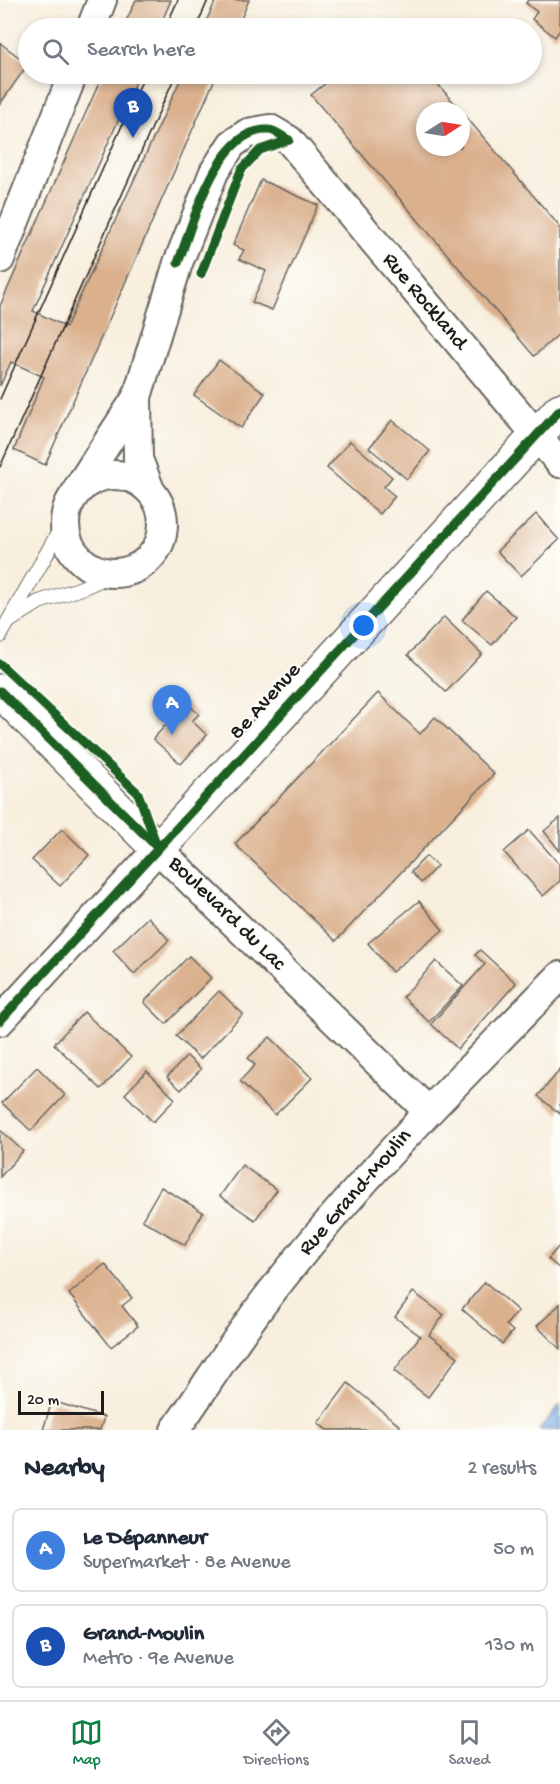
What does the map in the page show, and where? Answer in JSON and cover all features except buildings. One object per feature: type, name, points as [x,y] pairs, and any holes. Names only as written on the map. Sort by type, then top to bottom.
[{"type":"street","points":[[95,18],[102,0]]},
{"type":"street","points":[[0,259],[70,84]]},
{"type":"street","name":"Rue Rockland","points":[[137,397],[178,263],[214,172],[232,144],[248,133],[270,129],[289,140],[560,463]]},
{"type":"street","points":[[137,397],[138,459],[150,490],[159,504],[163,520],[162,536],[156,550],[145,562],[131,570],[116,573],[100,572],[86,565],[74,554],[67,539],[64,523],[67,507],[137,397]]},
{"type":"street","name":"8e Avenue","points":[[0,1021],[560,410]]},
{"type":"street","points":[[76,492],[88,481],[112,475],[136,479],[150,490]]},
{"type":"street","name":"Boulevard du Lac","points":[[8,699],[158,849],[428,1111]]},
{"type":"street","name":"Rue Grand-Moulin","points":[[175,1430],[276,1286],[428,1111],[560,976]]},
{"type":"lane","points":[[0,636],[64,523]]},
{"type":"lane","points":[[8,622],[39,602],[79,590],[116,573]]},
{"type":"water","points":[[560,1405],[560,1430],[539,1430]]},
{"type":"tram line","points":[[170,18],[178,0]]},
{"type":"tram line","points":[[200,18],[208,0]]},
{"type":"tram line","points":[[0,399],[141,84]]},
{"type":"tram line","points":[[0,467],[172,84]]},
{"type":"cycle path","points":[[178,263],[210,181],[221,160],[235,144],[251,133],[269,130],[289,140]]},
{"type":"cycle path","points":[[201,274],[241,170],[260,150],[289,140]]},
{"type":"cycle path","points":[[0,1021],[560,410]]},
{"type":"cycle path","points":[[0,664],[138,793],[158,849]]},
{"type":"cycle path","points":[[0,691],[154,844]]},
{"type":"place","name":"Grand-Moulin","points":[[133,138]]},
{"type":"place","name":"Le Dépanneur","points":[[172,735]]}]
